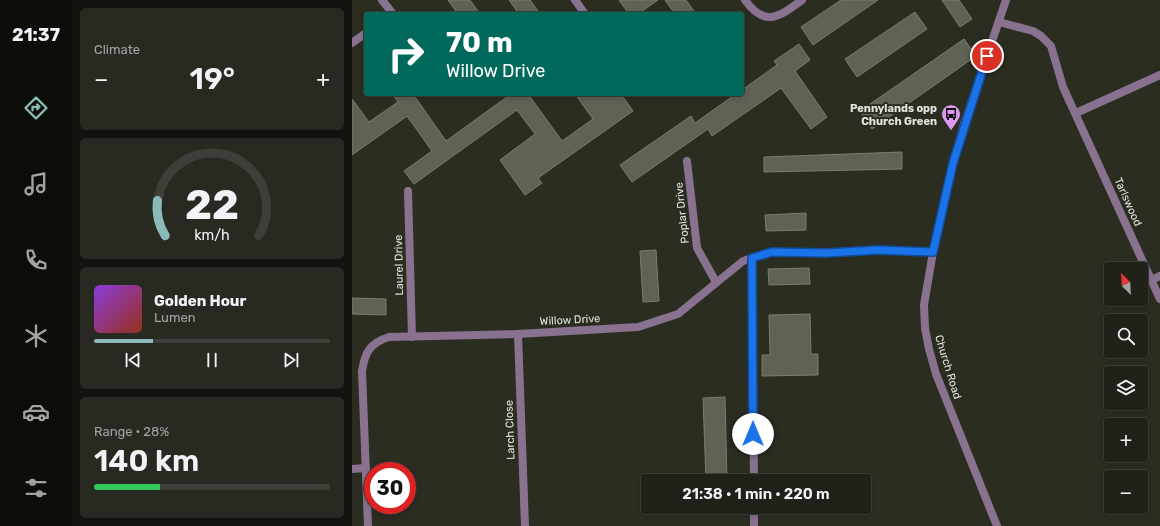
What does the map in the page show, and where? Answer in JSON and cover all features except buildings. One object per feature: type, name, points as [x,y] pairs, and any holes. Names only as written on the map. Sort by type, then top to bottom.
[{"type":"street","points":[[382,0],[391,12]]},
{"type":"street","points":[[575,0],[584,12]]},
{"type":"street","points":[[744,0],[755,12],[770,17],[785,13],[802,0]]},
{"type":"street","name":"Church Road","points":[[996,526],[936,374],[925,328],[924,305],[933,252],[953,163],[964,124],[1006,0]]},
{"type":"street","name":"Tarlswood","points":[[999,22],[1033,31],[1047,41],[1051,46],[1063,87],[1160,299]]},
{"type":"street","points":[[352,43],[364,34]]},
{"type":"street","points":[[1076,113],[1160,74]]},
{"type":"street","name":"Poplar Drive","points":[[687,161],[697,248],[716,282]]},
{"type":"street","name":"Laurel Drive","points":[[408,191],[412,337]]},
{"type":"street","name":"Willow Drive","points":[[366,462],[362,371],[363,362],[372,346],[380,341],[389,338],[518,334],[638,327],[678,314],[743,261],[772,252],[826,253],[878,250],[933,252]]},
{"type":"street","points":[[752,258],[754,474]]},
{"type":"street","points":[[1151,280],[1160,276]]},
{"type":"street","name":"Larch Close","points":[[518,334],[524,526]]},
{"type":"street","points":[[352,469],[364,468]]},
{"type":"street","name":"Willow Drive","points":[[368,514],[368,526]]},
{"type":"street","points":[[754,514],[754,526]]},
{"type":"place","name":"Pennylands opp Church Green","points":[[951,131]]},
{"type":"route","points":[[753,434],[752,258],[772,252],[826,253],[865,250],[912,250],[933,252],[953,163],[964,124],[987,56]]}]
